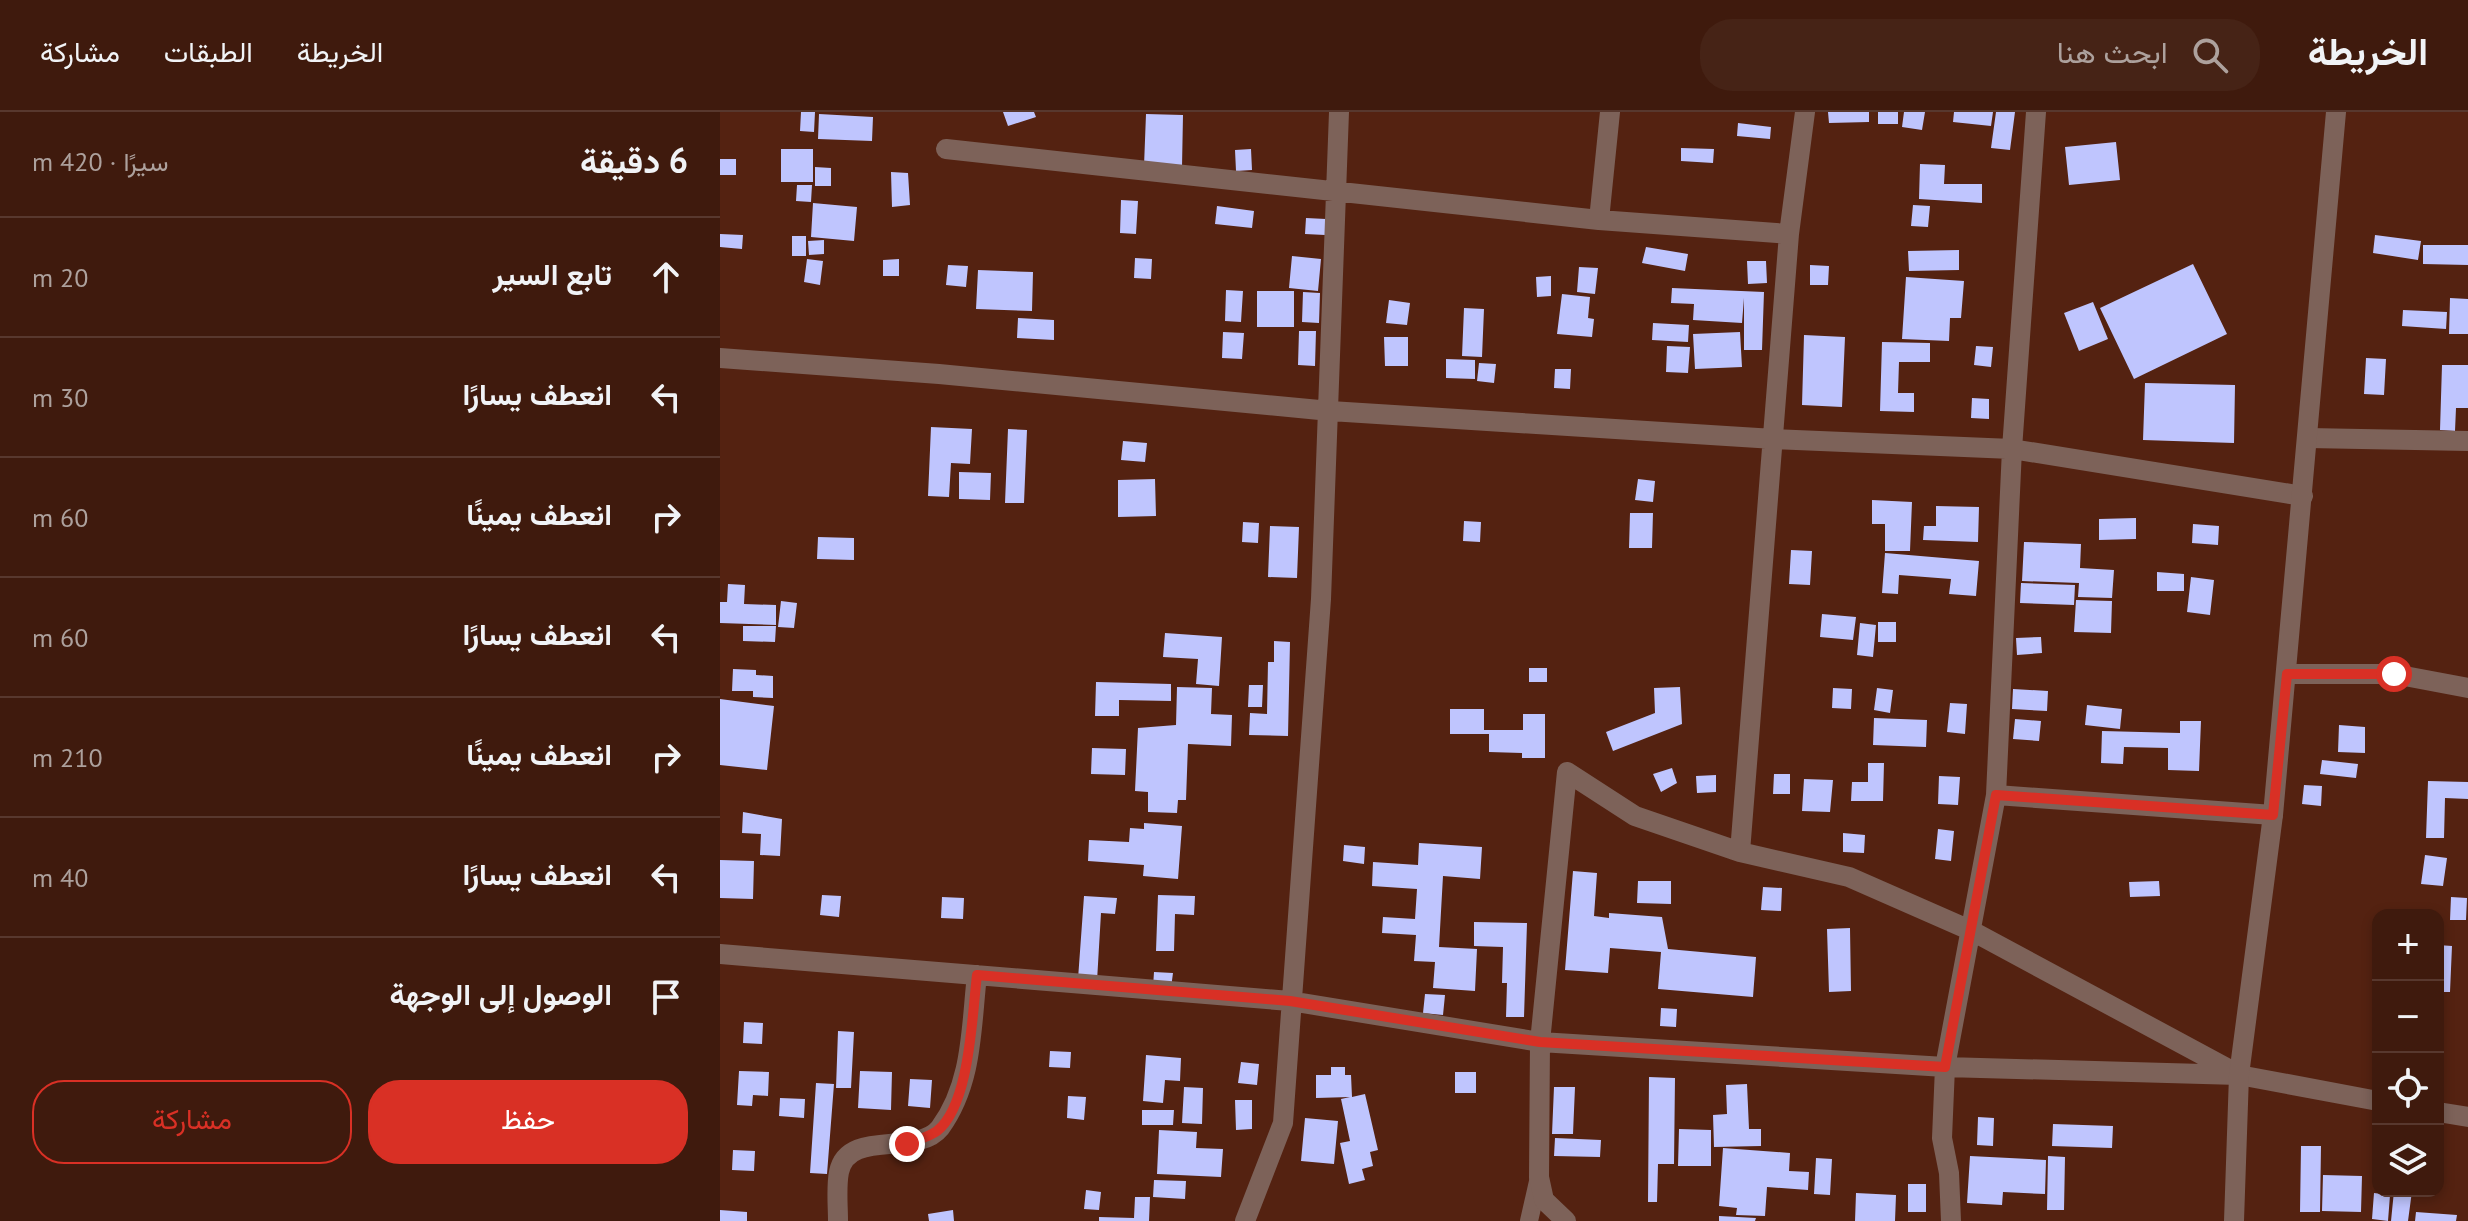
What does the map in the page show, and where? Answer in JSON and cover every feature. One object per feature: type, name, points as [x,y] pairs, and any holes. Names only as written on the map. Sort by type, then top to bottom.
[{"type":"street","points":[[1245,1221],[1283,1123],[1320,614],[1339,112]]},
{"type":"street","points":[[1599,220],[1610,112]]},
{"type":"street","points":[[1740,852],[1789,234],[1805,112]]},
{"type":"street","points":[[1951,1221],[1949,1173],[1942,1138],[1945,1067],[1996,795],[2012,449],[2036,112]]},
{"type":"street","points":[[2234,1221],[2239,1075],[2273,815],[2336,112]]},
{"type":"street","points":[[946,149],[1599,220],[1789,234]]},
{"type":"street","points":[[720,358],[939,374],[1330,411],[1774,439],[2012,449],[2303,496]]},
{"type":"street","points":[[2308,438],[2468,441]]},
{"type":"street","points":[[2287,674],[2394,674],[2468,688]]},
{"type":"street","points":[[1566,1221],[1544,1200],[1539,1177],[1540,1042],[1567,772],[1635,816],[1740,852],[1849,877],[1972,931],[2239,1075]]},
{"type":"street","points":[[1996,795],[2273,815]]},
{"type":"street","points":[[720,954],[1290,1001],[1540,1042],[1945,1067],[2239,1075],[2372,1100]]},
{"type":"street","points":[[838,1221],[839,1170],[849,1156],[872,1145],[907,1144],[938,1131],[958,1096],[966,1075],[977,975]]},
{"type":"street","points":[[2444,1113],[2468,1117]]},
{"type":"lane","points":[[1529,1221],[1539,1177]]},
{"type":"building","points":[[801,112],[815,112],[814,132],[800,131]]},
{"type":"building","points":[[1003,112],[1034,112],[1036,117],[1008,126]]},
{"type":"building","points":[[1828,112],[1869,112],[1869,122],[1829,123]]},
{"type":"building","points":[[1878,112],[1898,112],[1898,124],[1878,124]]},
{"type":"building","points":[[1904,112],[1925,112],[1922,130],[1902,127]]},
{"type":"building","points":[[1954,112],[1993,112],[1991,126],[1953,122]]},
{"type":"building","points":[[1996,112],[2015,112],[2010,150],[1991,148]]},
{"type":"building","points":[[819,114],[873,117],[872,141],[818,139]]},
{"type":"building","points":[[1146,114],[1183,115],[1182,167],[1144,166]]},
{"type":"building","points":[[1738,123],[1771,127],[1770,139],[1737,136]]},
{"type":"building","points":[[2116,142],[2120,180],[2069,185],[2065,147]]},
{"type":"building","points":[[1681,148],[1714,149],[1713,163],[1681,161]]},
{"type":"building","points":[[781,149],[813,149],[813,182],[781,182]]},
{"type":"building","points":[[1251,149],[1252,170],[1236,171],[1235,150]]},
{"type":"building","points":[[720,159],[736,159],[736,175],[720,175]]},
{"type":"building","points":[[1920,164],[1945,165],[1944,184],[1982,184],[1982,203],[1919,199]]},
{"type":"building","points":[[815,167],[831,168],[831,186],[815,186]]},
{"type":"building","points":[[891,172],[908,173],[910,205],[892,207]]},
{"type":"building","points":[[797,185],[812,185],[811,202],[796,201]]},
{"type":"building","points":[[1121,200],[1138,201],[1136,234],[1120,233]]},
{"type":"building","points":[[813,203],[857,207],[854,241],[811,237]]},
{"type":"building","points":[[1913,205],[1930,206],[1928,227],[1911,226]]},
{"type":"building","points":[[1217,206],[1254,211],[1252,228],[1215,224]]},
{"type":"building","points":[[1306,218],[1326,219],[1325,235],[1305,234]]},
{"type":"building","points":[[720,234],[743,235],[742,249],[720,247]]},
{"type":"building","points":[[2375,235],[2421,241],[2418,260],[2373,253]]},
{"type":"building","points":[[792,236],[806,236],[806,256],[792,256]]},
{"type":"building","points":[[824,240],[824,254],[809,255],[808,241]]},
{"type":"building","points":[[2423,245],[2468,245],[2468,265],[2423,264]]},
{"type":"building","points":[[1646,247],[1688,254],[1685,271],[1642,263]]},
{"type":"building","points":[[1959,250],[1959,270],[1909,271],[1908,251]]},
{"type":"building","points":[[1292,256],[1321,259],[1318,291],[1289,288]]},
{"type":"building","points":[[1135,258],[1152,259],[1151,279],[1134,278]]},
{"type":"building","points":[[807,259],[823,261],[820,285],[804,282]]},
{"type":"building","points":[[899,259],[899,276],[883,276],[883,260]]},
{"type":"building","points":[[1747,261],[1766,261],[1767,283],[1748,284]]},
{"type":"building","points":[[2193,264],[2227,334],[2134,379],[2100,308]]},
{"type":"building","points":[[948,265],[968,266],[966,287],[946,285]]},
{"type":"building","points":[[1810,265],[1829,266],[1828,285],[1810,285]]},
{"type":"building","points":[[1579,267],[1598,268],[1595,294],[1577,292]]},
{"type":"building","points":[[978,270],[1033,272],[1032,311],[976,309]]},
{"type":"building","points":[[1551,276],[1551,296],[1537,297],[1536,277]]},
{"type":"building","points":[[1906,277],[1964,281],[1961,318],[1950,318],[1949,341],[1902,339]]},
{"type":"building","points":[[1672,288],[1764,292],[1762,350],[1744,350],[1744,298],[1742,323],[1693,320],[1694,304],[1671,303]]},
{"type":"building","points":[[1226,290],[1243,291],[1241,322],[1225,321]]},
{"type":"building","points":[[1257,291],[1294,291],[1294,327],[1257,327]]},
{"type":"building","points":[[1303,292],[1320,293],[1319,323],[1302,322]]},
{"type":"building","points":[[1562,294],[1590,297],[1588,318],[1594,319],[1592,337],[1557,334]]},
{"type":"building","points":[[2450,298],[2468,299],[2468,334],[2449,334]]},
{"type":"building","points":[[1389,300],[1410,303],[1407,325],[1386,323]]},
{"type":"building","points":[[2093,302],[2108,339],[2079,351],[2064,313]]},
{"type":"building","points":[[1464,308],[1484,309],[1482,357],[1462,356]]},
{"type":"building","points":[[2403,310],[2447,312],[2446,329],[2402,326]]},
{"type":"building","points":[[1018,318],[1054,320],[1054,340],[1017,338]]},
{"type":"building","points":[[1653,323],[1689,325],[1688,342],[1652,340]]},
{"type":"building","points":[[1299,331],[1316,331],[1315,366],[1298,365]]},
{"type":"building","points":[[1223,332],[1244,333],[1242,359],[1222,358]]},
{"type":"building","points":[[1740,332],[1742,367],[1695,369],[1693,334]]},
{"type":"building","points":[[1804,335],[1845,337],[1842,407],[1802,405]]},
{"type":"building","points":[[1384,337],[1408,337],[1408,366],[1385,366]]},
{"type":"building","points":[[1882,342],[1930,343],[1930,362],[1899,362],[1898,393],[1914,393],[1914,412],[1880,411]]},
{"type":"building","points":[[1667,346],[1690,347],[1688,373],[1666,372]]},
{"type":"building","points":[[1976,346],[1993,347],[1991,367],[1974,365]]},
{"type":"building","points":[[2366,358],[2386,359],[2384,395],[2364,394]]},
{"type":"building","points":[[1446,359],[1475,360],[1475,379],[1446,378]]},
{"type":"building","points":[[1479,363],[1496,364],[1494,383],[1477,381]]},
{"type":"building","points":[[2442,365],[2468,365],[2468,408],[2456,408],[2455,431],[2440,430]]},
{"type":"building","points":[[1555,369],[1571,369],[1570,389],[1554,388]]},
{"type":"building","points":[[2145,383],[2235,385],[2234,443],[2143,440]]},
{"type":"building","points":[[1972,398],[1989,399],[1989,419],[1971,418]]},
{"type":"building","points":[[931,427],[972,429],[970,464],[951,463],[949,497],[928,496]]},
{"type":"building","points":[[1008,429],[1027,430],[1024,503],[1005,503]]},
{"type":"building","points":[[1123,441],[1147,443],[1145,462],[1121,460]]},
{"type":"building","points":[[959,472],[991,473],[990,500],[959,499]]},
{"type":"building","points":[[1155,479],[1156,516],[1118,517],[1118,480]]},
{"type":"building","points":[[1638,479],[1655,481],[1653,502],[1635,500]]},
{"type":"building","points":[[1872,500],[1912,502],[1910,551],[1885,551],[1885,524],[1872,524]]},
{"type":"building","points":[[1936,506],[1979,507],[1978,542],[1923,540],[1924,526],[1936,526]]},
{"type":"building","points":[[1630,513],[1653,513],[1652,548],[1629,548]]},
{"type":"building","points":[[2136,518],[2136,539],[2099,540],[2099,519]]},
{"type":"building","points":[[1464,521],[1481,522],[1480,542],[1463,541]]},
{"type":"building","points":[[1243,522],[1259,523],[1258,543],[1242,542]]},
{"type":"building","points":[[2193,524],[2219,526],[2218,545],[2192,543]]},
{"type":"building","points":[[1270,526],[1299,527],[1297,578],[1268,577]]},
{"type":"building","points":[[818,537],[854,538],[854,560],[817,559]]},
{"type":"building","points":[[2024,542],[2081,544],[2080,568],[2114,570],[2112,598],[2078,597],[2079,583],[2022,581]]},
{"type":"building","points":[[1791,550],[1812,551],[1810,585],[1789,584]]},
{"type":"building","points":[[1885,553],[1979,561],[1976,596],[1949,594],[1951,579],[1899,575],[1898,594],[1882,593]]},
{"type":"building","points":[[2157,572],[2184,574],[2184,591],[2157,591]]},
{"type":"building","points":[[2191,577],[2214,580],[2210,615],[2187,612]]},
{"type":"building","points":[[2021,583],[2075,585],[2074,605],[2020,603]]},
{"type":"building","points":[[728,584],[745,585],[744,604],[776,605],[776,625],[720,623],[720,602],[727,602]]},
{"type":"building","points":[[2076,600],[2112,601],[2111,633],[2074,632]]},
{"type":"building","points":[[781,601],[797,603],[794,628],[778,627]]},
{"type":"building","points":[[1822,614],[1856,617],[1853,640],[1820,637]]},
{"type":"building","points":[[1878,622],[1896,622],[1896,642],[1878,642]]},
{"type":"building","points":[[1860,623],[1876,625],[1873,657],[1857,655]]},
{"type":"building","points":[[743,626],[776,626],[775,642],[743,641]]},
{"type":"building","points":[[1165,633],[1222,637],[1219,686],[1196,684],[1198,659],[1163,657]]},
{"type":"building","points":[[2041,637],[2042,653],[2017,655],[2016,638]]},
{"type":"building","points":[[1274,641],[1290,642],[1288,736],[1249,735],[1250,713],[1267,714],[1268,662],[1274,662]]},
{"type":"building","points":[[1529,668],[1547,668],[1547,682],[1529,682]]},
{"type":"building","points":[[733,669],[756,670],[756,675],[773,676],[773,698],[753,697],[753,691],[732,691]]},
{"type":"building","points":[[1096,682],[1171,684],[1171,701],[1119,700],[1119,716],[1095,716]]},
{"type":"building","points":[[1249,685],[1263,685],[1262,707],[1248,707]]},
{"type":"building","points":[[1177,687],[1212,688],[1211,714],[1232,715],[1231,746],[1188,744],[1186,800],[1178,800],[1177,813],[1148,812],[1148,792],[1135,791],[1138,728],[1176,725]]},
{"type":"building","points":[[1680,687],[1682,724],[1613,751],[1606,732],[1655,713],[1654,688]]},
{"type":"building","points":[[1833,688],[1852,689],[1851,709],[1832,708]]},
{"type":"building","points":[[1877,688],[1893,690],[1890,713],[1874,710]]},
{"type":"building","points":[[2013,689],[2048,691],[2047,711],[2012,709]]},
{"type":"building","points":[[720,699],[774,706],[767,770],[720,765]]},
{"type":"building","points":[[1950,703],[1967,704],[1965,734],[1947,732]]},
{"type":"building","points":[[2087,705],[2122,709],[2120,729],[2085,725]]},
{"type":"building","points":[[1450,709],[1484,709],[1484,730],[1523,730],[1523,714],[1545,714],[1545,758],[1522,758],[1522,753],[1489,752],[1489,734],[1450,734]]},
{"type":"building","points":[[1874,718],[1927,720],[1926,747],[1873,745]]},
{"type":"building","points":[[2015,719],[2041,721],[2039,741],[2013,739]]},
{"type":"building","points":[[2180,721],[2201,721],[2199,771],[2168,770],[2168,748],[2124,747],[2123,764],[2101,763],[2102,731],[2180,733]]},
{"type":"building","points":[[2339,725],[2365,727],[2365,753],[2338,752]]},
{"type":"building","points":[[1092,748],[1126,749],[1125,775],[1091,774]]},
{"type":"building","points":[[2322,760],[2358,764],[2356,778],[2320,774]]},
{"type":"building","points":[[1868,763],[1884,763],[1883,801],[1851,801],[1852,782],[1868,782]]},
{"type":"building","points":[[1672,768],[1677,783],[1661,792],[1653,774]]},
{"type":"building","points":[[1774,774],[1790,774],[1790,794],[1773,794]]},
{"type":"building","points":[[1716,775],[1716,792],[1697,793],[1696,776]]},
{"type":"building","points":[[1939,776],[1960,777],[1958,805],[1938,804]]},
{"type":"building","points":[[1804,779],[1833,780],[1830,812],[1802,811]]},
{"type":"building","points":[[2428,781],[2468,782],[2468,799],[2445,798],[2444,838],[2426,838]]},
{"type":"building","points":[[2304,785],[2322,786],[2321,806],[2302,804]]},
{"type":"building","points":[[743,812],[782,819],[780,856],[760,855],[761,834],[742,833]]},
{"type":"building","points":[[1144,823],[1182,826],[1178,879],[1143,876],[1144,865],[1088,861],[1089,840],[1129,842],[1130,828],[1144,829]]},
{"type":"building","points":[[1938,829],[1954,831],[1951,861],[1935,859]]},
{"type":"building","points":[[1843,833],[1865,835],[1864,853],[1843,852]]},
{"type":"building","points":[[1419,843],[1482,847],[1480,879],[1443,876],[1439,947],[1477,949],[1475,991],[1433,988],[1435,962],[1414,961],[1416,935],[1382,933],[1383,917],[1415,919],[1417,889],[1372,886],[1373,862],[1418,865]]},
{"type":"building","points":[[1344,845],[1365,847],[1364,864],[1343,861]]},
{"type":"building","points":[[2425,855],[2447,858],[2443,886],[2421,884]]},
{"type":"building","points":[[720,860],[754,861],[753,899],[720,898]]},
{"type":"building","points":[[1573,871],[1597,873],[1594,916],[1609,918],[1609,913],[1662,917],[1668,949],[1756,957],[1753,997],[1658,989],[1661,952],[1610,948],[1608,973],[1565,970]]},
{"type":"building","points":[[1638,881],[1671,881],[1671,904],[1637,903]]},
{"type":"building","points":[[2159,881],[2160,896],[2130,897],[2129,882]]},
{"type":"building","points":[[1763,887],[1782,888],[1781,911],[1761,910]]},
{"type":"building","points":[[822,895],[841,896],[839,917],[820,915]]},
{"type":"building","points":[[1158,895],[1195,896],[1194,915],[1175,914],[1174,951],[1156,951]]},
{"type":"building","points":[[1084,896],[1117,898],[1115,914],[1101,913],[1097,981],[1078,979]]},
{"type":"building","points":[[942,897],[964,898],[963,919],[941,918]]},
{"type":"building","points":[[2451,897],[2467,898],[2466,920],[2450,920]]},
{"type":"building","points":[[1474,922],[1527,923],[1524,1017],[1506,1017],[1507,983],[1502,983],[1503,947],[1474,946]]},
{"type":"building","points":[[1850,928],[1851,991],[1829,992],[1827,929]]},
{"type":"building","points":[[2444,945],[2452,946],[2450,992],[2444,992]]},
{"type":"building","points":[[1154,972],[1173,973],[1171,988],[1153,987]]},
{"type":"building","points":[[1425,994],[1445,995],[1443,1015],[1423,1013]]},
{"type":"building","points":[[1661,1008],[1677,1009],[1676,1027],[1660,1026]]},
{"type":"building","points":[[744,1022],[763,1023],[762,1044],[743,1043]]},
{"type":"building","points":[[838,1031],[854,1032],[851,1088],[836,1088]]},
{"type":"building","points":[[1050,1051],[1071,1052],[1070,1068],[1049,1067]]},
{"type":"building","points":[[1146,1055],[1181,1058],[1180,1081],[1165,1080],[1163,1103],[1143,1101]]},
{"type":"building","points":[[1241,1062],[1259,1064],[1257,1085],[1238,1083]]},
{"type":"building","points":[[1331,1067],[1345,1067],[1345,1075],[1351,1075],[1352,1097],[1365,1094],[1378,1150],[1370,1152],[1373,1166],[1362,1169],[1365,1180],[1349,1184],[1340,1143],[1350,1141],[1341,1099],[1350,1097],[1316,1098],[1316,1075],[1331,1075]]},
{"type":"building","points":[[739,1071],[769,1072],[768,1096],[753,1095],[752,1106],[737,1105]]},
{"type":"building","points":[[860,1071],[892,1072],[891,1110],[858,1108]]},
{"type":"building","points":[[1455,1072],[1476,1072],[1476,1093],[1455,1093]]},
{"type":"building","points":[[1649,1077],[1675,1078],[1674,1164],[1658,1164],[1657,1202],[1648,1202]]},
{"type":"building","points":[[910,1079],[932,1080],[930,1108],[908,1106]]},
{"type":"building","points":[[816,1083],[834,1084],[827,1174],[810,1173]]},
{"type":"building","points":[[1747,1084],[1749,1129],[1761,1129],[1761,1146],[1714,1147],[1713,1115],[1727,1114],[1726,1085]]},
{"type":"building","points":[[1184,1087],[1203,1088],[1202,1124],[1182,1123]]},
{"type":"building","points":[[1554,1087],[1575,1087],[1573,1134],[1552,1134]]},
{"type":"building","points":[[1068,1096],[1086,1097],[1084,1120],[1067,1118]]},
{"type":"building","points":[[780,1098],[805,1099],[804,1118],[779,1116]]},
{"type":"building","points":[[1235,1100],[1252,1100],[1252,1129],[1236,1130]]},
{"type":"building","points":[[1142,1110],[1174,1110],[1173,1125],[1142,1125]]},
{"type":"building","points":[[1978,1117],[1994,1118],[1993,1146],[1977,1145]]},
{"type":"building","points":[[1305,1118],[1338,1121],[1334,1164],[1301,1161]]},
{"type":"building","points":[[2053,1124],[2113,1126],[2112,1148],[2052,1146]]},
{"type":"building","points":[[1679,1129],[1711,1130],[1711,1166],[1678,1166]]},
{"type":"building","points":[[1159,1130],[1197,1132],[1196,1148],[1223,1149],[1221,1177],[1157,1174]]},
{"type":"building","points":[[1555,1138],[1601,1140],[1600,1157],[1554,1156]]},
{"type":"building","points":[[2301,1146],[2321,1146],[2320,1212],[2300,1212]]},
{"type":"building","points":[[1723,1148],[1790,1153],[1789,1171],[1809,1172],[1808,1190],[1767,1187],[1765,1216],[1736,1215],[1737,1208],[1719,1206]]},
{"type":"building","points":[[733,1150],[755,1151],[754,1171],[732,1170]]},
{"type":"building","points":[[1970,1156],[2046,1160],[2045,1194],[2003,1192],[2002,1205],[1967,1203]]},
{"type":"building","points":[[2048,1156],[2065,1157],[2064,1210],[2047,1210]]},
{"type":"building","points":[[1816,1158],[1832,1159],[1830,1195],[1814,1194]]},
{"type":"building","points":[[2323,1175],[2362,1176],[2361,1212],[2322,1211]]},
{"type":"building","points":[[1154,1180],[1186,1181],[1185,1199],[1153,1197]]},
{"type":"building","points":[[1908,1184],[1926,1184],[1926,1212],[1908,1212]]},
{"type":"building","points":[[1086,1190],[1101,1192],[1099,1210],[1084,1209]]},
{"type":"building","points":[[1856,1193],[1896,1195],[1895,1221],[1855,1221]]},
{"type":"building","points":[[1135,1197],[1150,1197],[1149,1221],[1099,1221],[1099,1217],[1134,1218]]},
{"type":"building","points":[[2374,1197],[2390,1197],[2388,1221],[2372,1219]]},
{"type":"building","points":[[2393,1197],[2411,1197],[2408,1221],[2391,1221]]},
{"type":"building","points":[[720,1210],[747,1212],[747,1221],[720,1221]]},
{"type":"building","points":[[953,1210],[954,1221],[929,1221],[928,1214]]},
{"type":"building","points":[[2416,1212],[2457,1215],[2456,1221],[2415,1221]]},
{"type":"building","points":[[1719,1216],[1756,1218],[1755,1221],[1719,1221]]},
{"type":"route","points":[[907,1144],[938,1131],[958,1096],[966,1075],[977,975],[1290,1001],[1540,1042],[1945,1067],[1996,795],[2273,815],[2287,674],[2394,674]]}]
